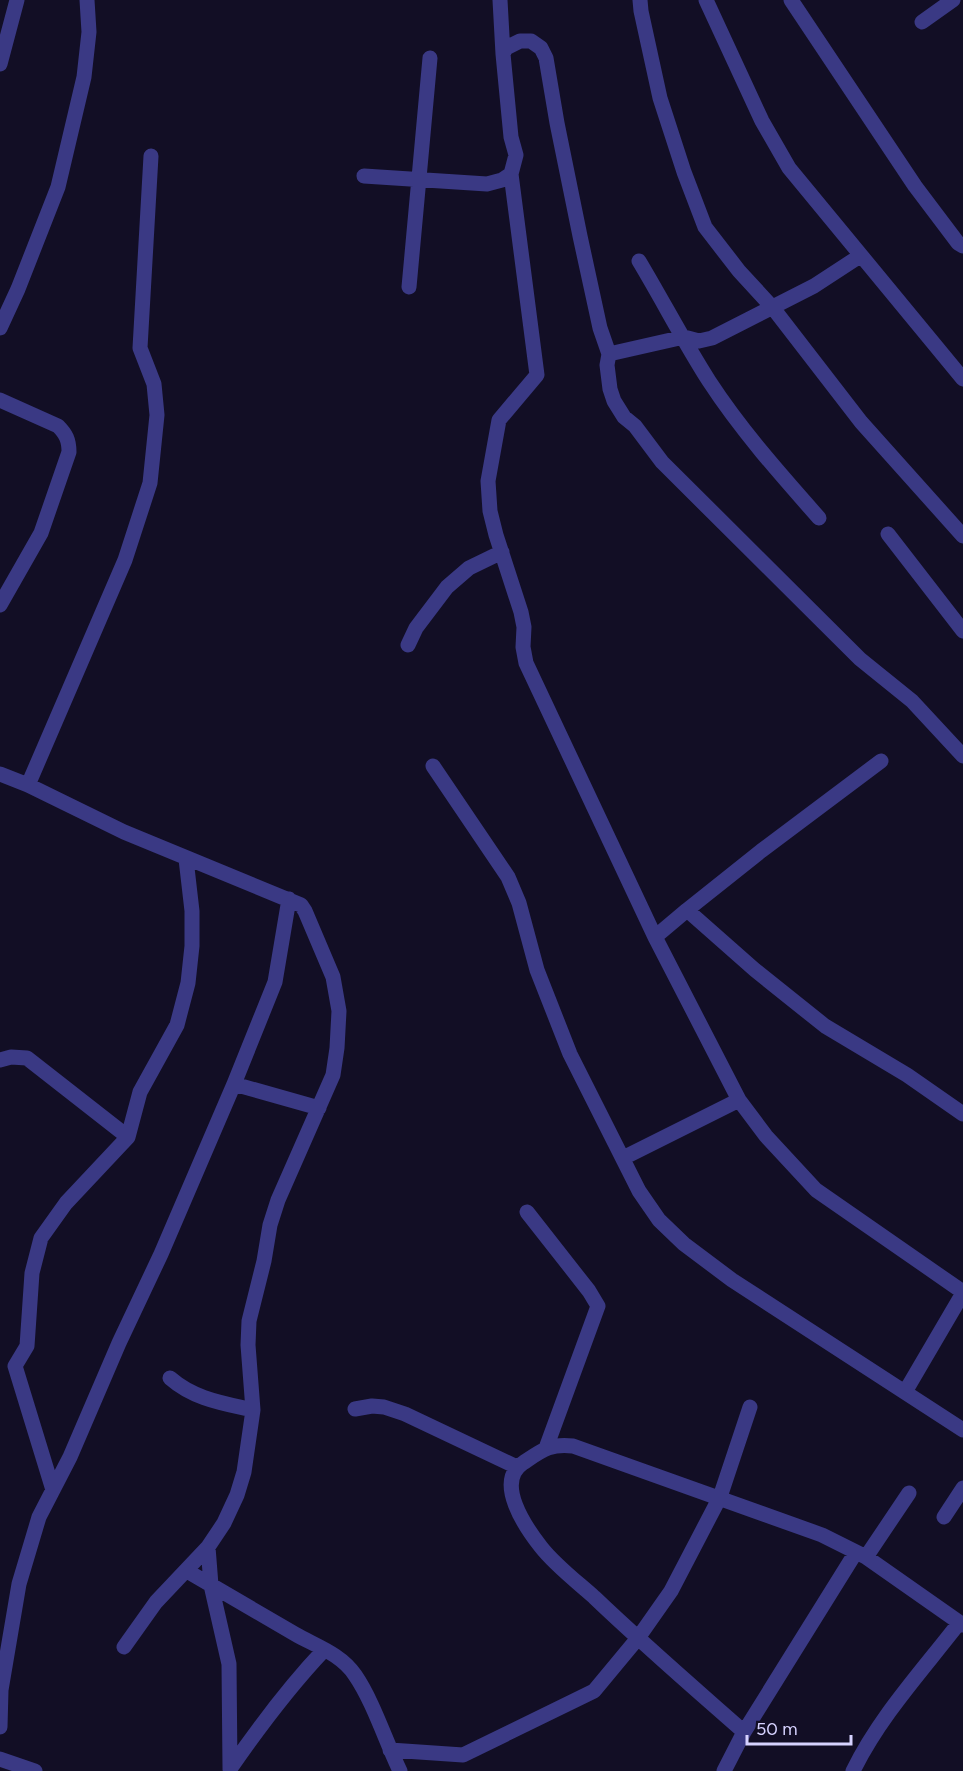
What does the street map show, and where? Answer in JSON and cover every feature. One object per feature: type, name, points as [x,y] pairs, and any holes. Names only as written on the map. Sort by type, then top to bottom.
[{"type":"street","points":[[0,64],[17,0]]},
{"type":"street","points":[[0,327],[18,290],[58,188],[84,77],[89,32],[87,0]]},
{"type":"street","points":[[500,0],[511,137],[516,155],[512,174],[537,375],[499,420],[488,481],[490,511],[521,612],[526,663],[655,937],[739,1100],[766,1136],[816,1190],[963,1293],[905,1392]]},
{"type":"street","points":[[640,0],[660,98],[705,227],[739,271],[773,308],[861,422],[963,536]]},
{"type":"street","points":[[706,0],[762,121],[789,168],[963,379]]},
{"type":"street","points":[[791,0],[915,186],[958,243],[963,246]]},
{"type":"street","points":[[922,21],[953,0]]},
{"type":"street","points":[[503,54],[506,48],[520,41],[531,41],[541,48],[546,58],[585,259],[600,328],[609,354],[607,364],[609,389],[624,417],[640,432],[662,462],[860,659],[912,701],[963,756]]},
{"type":"street","points":[[409,287],[430,58]]},
{"type":"street","points":[[28,785],[125,560],[150,483],[157,415],[154,384],[140,348],[151,156]]},
{"type":"street","points":[[364,176],[487,184],[502,180],[512,174]]},
{"type":"street","points":[[609,354],[684,337],[699,341],[706,340],[773,308],[861,256]]},
{"type":"street","points":[[639,261],[709,380],[738,423],[819,518]]},
{"type":"street","points":[[0,400],[58,426],[69,441],[69,452],[41,533],[0,605]]},
{"type":"street","points":[[888,534],[963,631]]},
{"type":"street","points":[[408,645],[416,628],[447,587],[469,568],[502,552]]},
{"type":"street","points":[[655,937],[760,851],[881,761]]},
{"type":"street","points":[[433,766],[508,877],[519,903],[537,970],[570,1054],[639,1191],[659,1220],[684,1244],[732,1280],[963,1430]]},
{"type":"street","points":[[0,774],[186,859],[301,905],[333,977],[339,1011],[333,1075],[296,1164],[278,1200],[270,1225],[264,1261],[249,1321],[248,1345],[253,1410],[248,1451],[237,1495],[224,1523],[208,1547],[156,1602],[124,1647]]},
{"type":"street","points":[[53,1490],[15,1366],[27,1346],[32,1273],[41,1238],[51,1222],[128,1137],[140,1092],[177,1025],[188,983],[192,911],[186,859]]},
{"type":"street","points":[[0,1727],[1,1690],[19,1584],[39,1517],[70,1456],[161,1254],[234,1084],[275,982],[289,899]]},
{"type":"street","points":[[687,910],[755,970],[825,1026],[907,1075],[963,1114]]},
{"type":"street","points":[[0,1060],[11,1056],[27,1058],[128,1137]]},
{"type":"street","points":[[234,1084],[319,1108]]},
{"type":"street","points":[[623,1158],[739,1100]]},
{"type":"street","points":[[527,1212],[589,1291],[598,1306],[546,1448]]},
{"type":"street","points":[[170,1378],[182,1388],[208,1400],[253,1410]]},
{"type":"street","points":[[355,1409],[372,1406],[384,1407],[405,1414],[517,1467]]},
{"type":"street","points":[[390,1750],[463,1755],[594,1691],[638,1638],[671,1591],[720,1497],[750,1407]]},
{"type":"street","points":[[744,1732],[542,1549],[513,1502],[511,1482],[517,1467],[546,1448],[559,1444],[573,1446],[720,1497],[822,1535],[861,1554],[961,1624],[897,1700],[853,1771]]},
{"type":"street","points":[[944,1517],[963,1488]]},
{"type":"street","points":[[724,1771],[744,1732],[861,1554],[909,1493]]},
{"type":"street","points":[[208,1547],[210,1585],[229,1664],[229,1770]]},
{"type":"street","points":[[187,1571],[345,1663],[355,1675],[400,1771]]},
{"type":"street","points":[[229,1770],[261,1724],[299,1676],[324,1650]]},
{"type":"street","points":[[0,1759],[35,1771]]}]
